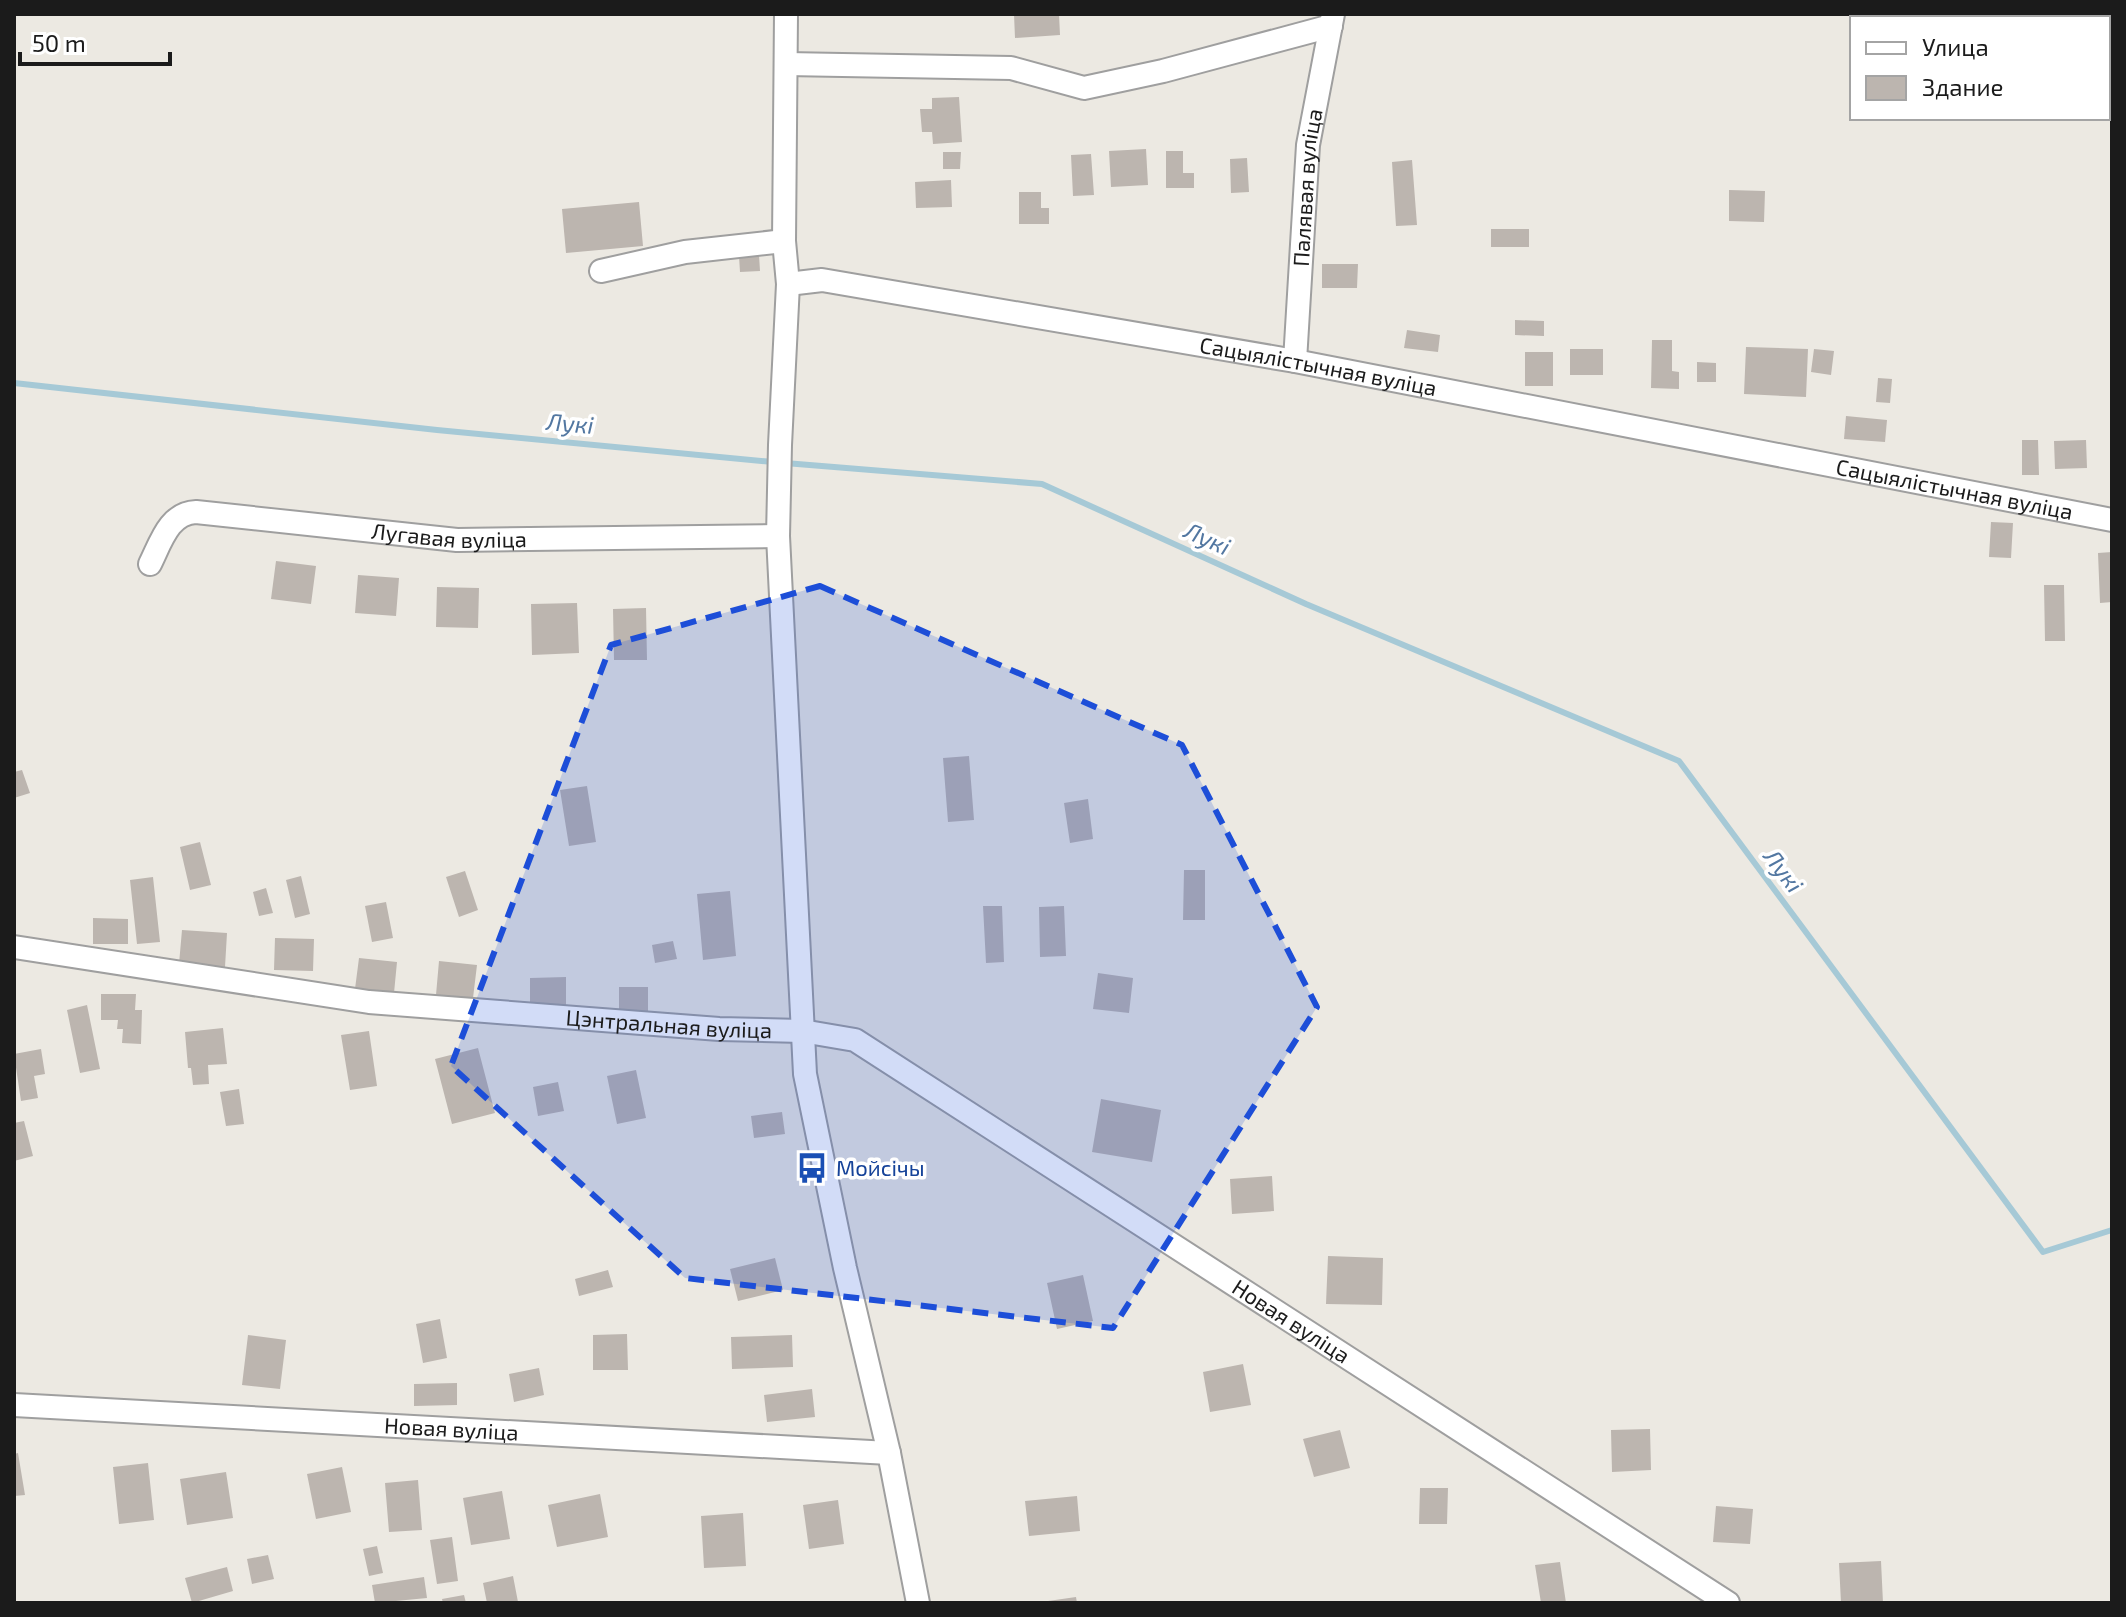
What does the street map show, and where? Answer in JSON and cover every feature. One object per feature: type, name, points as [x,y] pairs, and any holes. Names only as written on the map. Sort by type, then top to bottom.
[{"type":"street","points":[[786,14],[784,241],[788,284]]},
{"type":"street","points":[[786,64],[1011,68],[1084,88],[1163,71],[1332,20]]},
{"type":"street","name":"Палявая вуліца","points":[[1295,361],[1308,145],[1332,20]]},
{"type":"street","points":[[601,271],[685,252],[784,241]]},
{"type":"street","name":"Сацыялістычная вуліца","points":[[788,284],[822,280],[1295,361],[2112,520]]},
{"type":"street","name":"Цэнтральная вуліца","points":[[14,947],[369,1002],[719,1029],[802,1031],[778,536],[788,284]]},
{"type":"street","name":"Лугавая вуліца","points":[[150,564],[174,519],[186,512],[457,540],[778,536]]},
{"type":"street","points":[[802,1031],[808,1089],[845,1268],[889,1453],[918,1603]]},
{"type":"street","name":"Новая вуліца","points":[[802,1031],[855,1040],[1728,1603]]},
{"type":"street","name":"Новая вуліца","points":[[14,1405],[889,1453]]},
{"type":"highlighted area","points":[[820,586],[1182,745],[1317,1007],[1113,1328],[685,1278],[451,1066],[611,645]]},
{"type":"building","points":[[1014,14],[1059,14],[1060,35],[1015,38]]},
{"type":"building","points":[[959,97],[962,142],[933,144],[932,132],[922,132],[920,109],[932,109],[932,98]]},
{"type":"building","points":[[1146,149],[1148,185],[1111,187],[1109,151]]},
{"type":"building","points":[[1166,151],[1183,151],[1183,173],[1194,173],[1194,188],[1166,188]]},
{"type":"building","points":[[943,152],[961,152],[960,169],[943,169]]},
{"type":"building","points":[[1091,154],[1094,195],[1073,196],[1071,155]]},
{"type":"building","points":[[1247,158],[1249,192],[1231,193],[1230,159]]},
{"type":"building","points":[[1412,160],[1417,225],[1396,226],[1392,162]]},
{"type":"building","points":[[951,180],[952,207],[916,208],[915,182]]},
{"type":"building","points":[[1729,190],[1765,191],[1764,222],[1729,221]]},
{"type":"building","points":[[1019,192],[1041,192],[1041,208],[1049,208],[1049,224],[1019,224]]},
{"type":"building","points":[[639,202],[643,246],[566,253],[562,209]]},
{"type":"building","points":[[1491,229],[1529,229],[1529,247],[1491,247]]},
{"type":"building","points":[[759,255],[760,271],[740,272],[739,256]]},
{"type":"building","points":[[1322,264],[1358,264],[1357,288],[1322,288]]},
{"type":"building","points":[[1515,320],[1544,321],[1544,336],[1515,335]]},
{"type":"building","points":[[1407,330],[1440,335],[1438,352],[1404,348]]},
{"type":"building","points":[[1652,340],[1672,340],[1672,371],[1679,372],[1679,389],[1651,388]]},
{"type":"building","points":[[1746,347],[1808,349],[1806,397],[1744,394]]},
{"type":"building","points":[[1570,349],[1603,349],[1603,375],[1570,375]]},
{"type":"building","points":[[1814,349],[1834,351],[1831,375],[1811,372]]},
{"type":"building","points":[[1525,352],[1553,352],[1553,386],[1525,386]]},
{"type":"building","points":[[1697,362],[1716,363],[1716,382],[1697,382]]},
{"type":"building","points":[[1878,378],[1892,379],[1890,403],[1876,402]]},
{"type":"building","points":[[1846,416],[1887,420],[1885,442],[1844,439]]},
{"type":"building","points":[[2022,440],[2038,440],[2039,475],[2022,475]]},
{"type":"building","points":[[2086,440],[2087,468],[2055,469],[2054,441]]},
{"type":"building","points":[[1991,522],[2013,523],[2011,558],[1989,557]]},
{"type":"building","points":[[2112,552],[2112,602],[2100,603],[2098,553]]},
{"type":"building","points":[[276,561],[316,566],[311,604],[271,599]]},
{"type":"building","points":[[358,575],[399,578],[396,616],[355,613]]},
{"type":"building","points":[[2044,585],[2064,585],[2065,641],[2045,641]]},
{"type":"building","points":[[437,587],[479,588],[478,628],[436,627]]},
{"type":"building","points":[[577,603],[579,653],[532,655],[531,604]]},
{"type":"building","points":[[646,608],[647,660],[614,660],[613,609]]},
{"type":"building","points":[[969,756],[974,820],[948,822],[943,758]]},
{"type":"building","points":[[22,770],[30,793],[14,798],[14,772]]},
{"type":"building","points":[[587,786],[596,842],[569,846],[560,790]]},
{"type":"building","points":[[1088,799],[1093,839],[1070,843],[1064,803]]},
{"type":"building","points":[[200,842],[211,885],[190,890],[180,847]]},
{"type":"building","points":[[1184,870],[1205,870],[1205,920],[1183,920]]},
{"type":"building","points":[[465,871],[478,910],[459,917],[446,877]]},
{"type":"building","points":[[301,876],[310,914],[295,918],[286,880]]},
{"type":"building","points":[[153,877],[160,942],[137,944],[130,880]]},
{"type":"building","points":[[266,888],[273,913],[259,916],[253,892]]},
{"type":"building","points":[[730,891],[736,956],[703,960],[697,894]]},
{"type":"building","points":[[386,902],[393,938],[372,942],[365,906]]},
{"type":"building","points":[[983,906],[1002,906],[1004,962],[986,963]]},
{"type":"building","points":[[1064,906],[1066,956],[1040,957],[1039,907]]},
{"type":"building","points":[[93,918],[128,919],[128,944],[93,944]]},
{"type":"building","points":[[182,930],[227,933],[225,967],[179,964]]},
{"type":"building","points":[[275,938],[314,939],[313,971],[274,970]]},
{"type":"building","points":[[673,941],[677,959],[655,963],[652,945]]},
{"type":"building","points":[[359,958],[397,962],[394,993],[355,989]]},
{"type":"building","points":[[439,961],[477,965],[473,998],[436,995]]},
{"type":"building","points":[[1098,973],[1133,978],[1129,1013],[1093,1009]]},
{"type":"building","points":[[566,977],[566,1005],[530,1005],[530,978]]},
{"type":"building","points":[[619,987],[648,987],[648,1014],[619,1015]]},
{"type":"building","points":[[101,994],[136,994],[135,1010],[142,1010],[141,1044],[122,1043],[123,1029],[117,1029],[118,1020],[101,1020]]},
{"type":"building","points":[[87,1005],[100,1069],[80,1073],[67,1010]]},
{"type":"building","points":[[223,1028],[227,1064],[208,1065],[209,1084],[193,1085],[191,1068],[188,1068],[185,1032]]},
{"type":"building","points":[[369,1031],[377,1086],[350,1090],[341,1035]]},
{"type":"building","points":[[478,1048],[495,1113],[452,1124],[435,1059]]},
{"type":"building","points":[[41,1049],[45,1074],[34,1076],[38,1098],[21,1101],[14,1054]]},
{"type":"building","points":[[636,1070],[646,1118],[617,1124],[607,1076]]},
{"type":"building","points":[[558,1082],[564,1111],[538,1116],[533,1087]]},
{"type":"building","points":[[239,1089],[244,1124],[226,1126],[220,1092]]},
{"type":"building","points":[[1101,1099],[1161,1110],[1152,1162],[1092,1152]]},
{"type":"building","points":[[782,1112],[785,1134],[754,1138],[751,1116]]},
{"type":"building","points":[[24,1121],[33,1156],[14,1161],[14,1123]]},
{"type":"building","points":[[1272,1176],[1274,1211],[1232,1214],[1230,1179]]},
{"type":"building","points":[[1328,1256],[1383,1258],[1382,1305],[1326,1304]]},
{"type":"building","points":[[775,1258],[783,1290],[738,1301],[730,1269]]},
{"type":"building","points":[[608,1270],[613,1287],[579,1296],[575,1279]]},
{"type":"building","points":[[1083,1275],[1093,1321],[1057,1329],[1047,1283]]},
{"type":"building","points":[[440,1319],[447,1358],[423,1363],[416,1324]]},
{"type":"building","points":[[627,1334],[628,1370],[593,1370],[593,1335]]},
{"type":"building","points":[[248,1335],[286,1340],[280,1389],[242,1385]]},
{"type":"building","points":[[792,1335],[793,1367],[732,1369],[731,1337]]},
{"type":"building","points":[[1243,1364],[1251,1405],[1210,1412],[1203,1372]]},
{"type":"building","points":[[539,1368],[544,1395],[514,1402],[509,1374]]},
{"type":"building","points":[[457,1383],[457,1405],[414,1406],[414,1384]]},
{"type":"building","points":[[812,1389],[815,1417],[767,1422],[764,1395]]},
{"type":"building","points":[[1650,1429],[1651,1470],[1612,1472],[1611,1430]]},
{"type":"building","points":[[1340,1430],[1350,1468],[1314,1477],[1303,1439]]},
{"type":"building","points":[[18,1453],[25,1495],[14,1496],[14,1454]]},
{"type":"building","points":[[148,1463],[154,1520],[119,1524],[113,1467]]},
{"type":"building","points":[[342,1467],[351,1512],[316,1519],[307,1474]]},
{"type":"building","points":[[226,1472],[233,1518],[187,1525],[180,1479]]},
{"type":"building","points":[[418,1480],[422,1530],[389,1532],[385,1483]]},
{"type":"building","points":[[1420,1488],[1448,1488],[1447,1524],[1419,1524]]},
{"type":"building","points":[[502,1491],[510,1539],[471,1545],[463,1498]]},
{"type":"building","points":[[600,1494],[608,1537],[557,1547],[548,1505]]},
{"type":"building","points":[[1077,1496],[1080,1531],[1029,1536],[1025,1501]]},
{"type":"building","points":[[838,1500],[844,1544],[809,1549],[803,1505]]},
{"type":"building","points":[[1716,1506],[1753,1509],[1750,1544],[1713,1542]]},
{"type":"building","points":[[743,1513],[746,1566],[704,1568],[701,1516]]},
{"type":"building","points":[[452,1537],[458,1581],[437,1584],[430,1540]]},
{"type":"building","points":[[377,1546],[383,1573],[369,1576],[363,1549]]},
{"type":"building","points":[[268,1555],[274,1579],[252,1584],[247,1559]]},
{"type":"building","points":[[1881,1561],[1883,1603],[1841,1603],[1839,1563]]},
{"type":"building","points":[[1560,1562],[1566,1603],[1541,1603],[1535,1565]]},
{"type":"building","points":[[227,1567],[233,1591],[192,1603],[185,1578]]},
{"type":"building","points":[[513,1576],[518,1602],[487,1603],[483,1583]]},
{"type":"building","points":[[424,1577],[427,1598],[375,1603],[372,1585]]},
{"type":"building","points":[[464,1595],[466,1603],[443,1603],[442,1599]]},
{"type":"building","points":[[1076,1597],[1077,1603],[1048,1603],[1048,1601]]},
{"type":"waterway","name":"Лукі","points":[[14,383],[437,430],[773,462]]},
{"type":"waterway","name":"Лукі","points":[[785,463],[1042,484],[1306,604],[1679,761],[2043,1252],[2112,1230]]},
{"type":"place","name":"Мойсічы","points":[[812,1168]]}]
